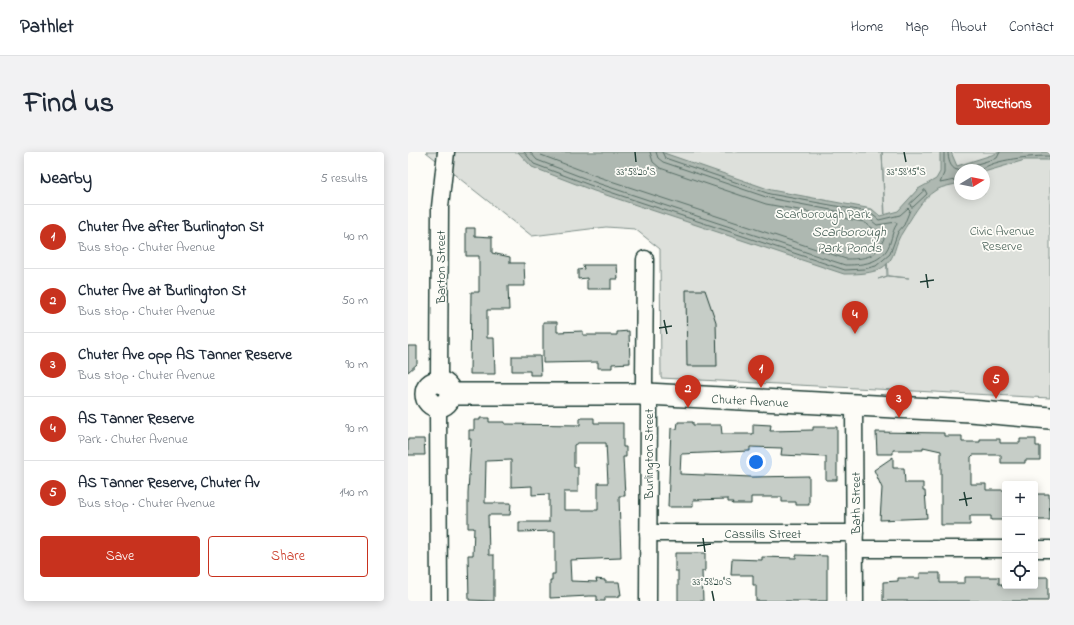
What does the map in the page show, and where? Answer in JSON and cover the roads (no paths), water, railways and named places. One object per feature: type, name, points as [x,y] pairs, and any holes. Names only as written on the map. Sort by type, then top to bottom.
[{"type":"main road","name":"Chuter Avenue","points":[[432,394],[646,394],[970,411],[1050,418]]},
{"type":"street","name":"Barton Street","points":[[439,601],[432,394],[440,207],[446,152]]},
{"type":"street","name":"Burlington Street","points":[[645,259],[644,384],[649,405],[648,601]]},
{"type":"street","name":"Bath Street","points":[[854,405],[855,601]]},
{"type":"street","name":"Cassilis Street","points":[[648,532],[1002,549]]},
{"type":"street","points":[[1038,549],[1050,549]]},
{"type":"water","name":"Scarborough Park Ponds","points":[[518,152],[661,152],[771,190],[872,209],[880,216],[898,211],[918,189],[936,179],[940,172],[940,152],[951,152],[956,164],[954,164],[954,185],[936,190],[921,204],[899,238],[892,258],[878,270],[857,274],[844,274],[594,191],[532,167]]},
{"type":"water","name":"Scarborough Park Ponds","points":[[1001,152],[1050,152],[1050,160],[1025,160],[990,170],[990,164],[963,164]]},
{"type":"place","name":"AS Tanner Reserve","points":[[855,334]]},
{"type":"place","name":"Chuter Ave after Burlington St","points":[[761,388]]},
{"type":"place","name":"AS Tanner Reserve, Chuter Av","points":[[996,399]]},
{"type":"place","name":"Chuter Ave at Burlington St","points":[[688,408]]},
{"type":"place","name":"Chuter Ave opp AS Tanner Reserve","points":[[899,418]]},
{"type":"park label","name":"Scarborough Park","points":[[823,213]]},
{"type":"park label","name":"Civic Avenue Reserve","points":[[1002,238]]}]
